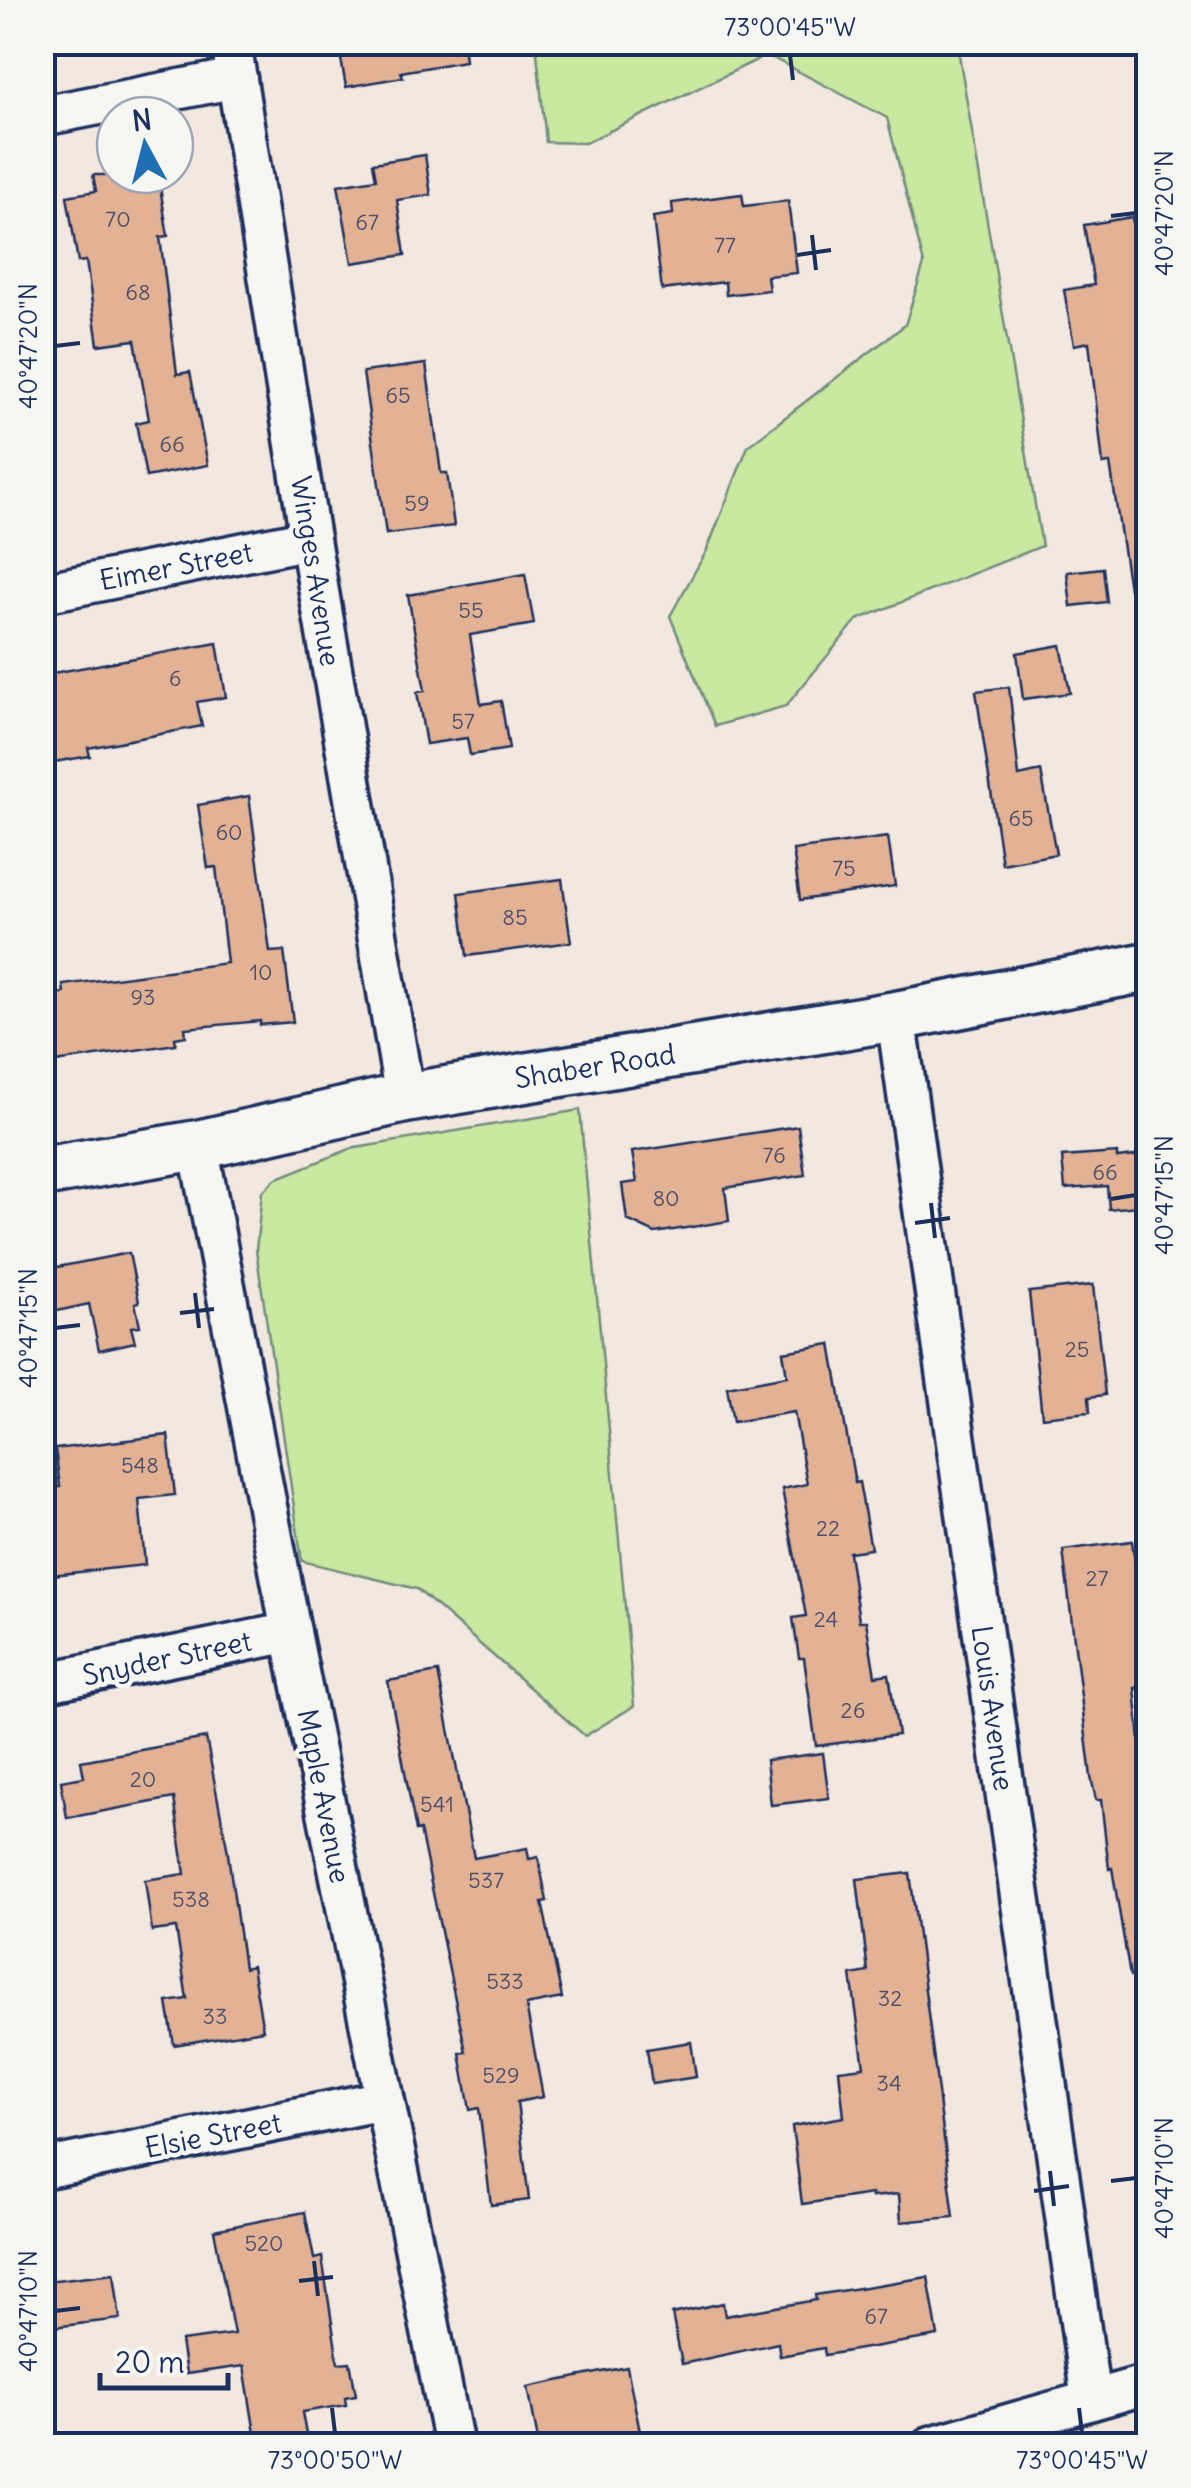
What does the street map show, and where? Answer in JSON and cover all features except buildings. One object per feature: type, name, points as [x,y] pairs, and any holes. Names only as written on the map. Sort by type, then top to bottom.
[{"type":"street","points":[[42,116],[234,60]]},
{"type":"street","name":"Winges Avenue","points":[[234,60],[405,1098]]},
{"type":"street","name":"Eimer Street","points":[[42,592],[310,539]]},
{"type":"street","name":"Shaber Road","points":[[42,1172],[198,1145],[405,1098],[896,1016],[1148,968]]},
{"type":"street","name":"Louis Avenue","points":[[896,1016],[1090,2400]]},
{"type":"street","name":"Maple Avenue","points":[[198,1145],[454,2446]]},
{"type":"street","name":"Snyder Street","points":[[42,1683],[291,1632]]},
{"type":"street","name":"Elsie Street","points":[[42,2169],[384,2100]]},
{"type":"street","points":[[931,2446],[1148,2384]]},
{"type":"green space","points":[[536,43],[957,43],[1042,546],[857,620],[786,706],[715,726],[670,616],[707,550],[748,446],[905,325],[924,264],[887,118],[767,55],[585,143],[546,142]]},
{"type":"green space","points":[[580,1110],[634,1706],[585,1736],[417,1589],[302,1561],[256,1250],[262,1192],[275,1179],[350,1149]]}]
